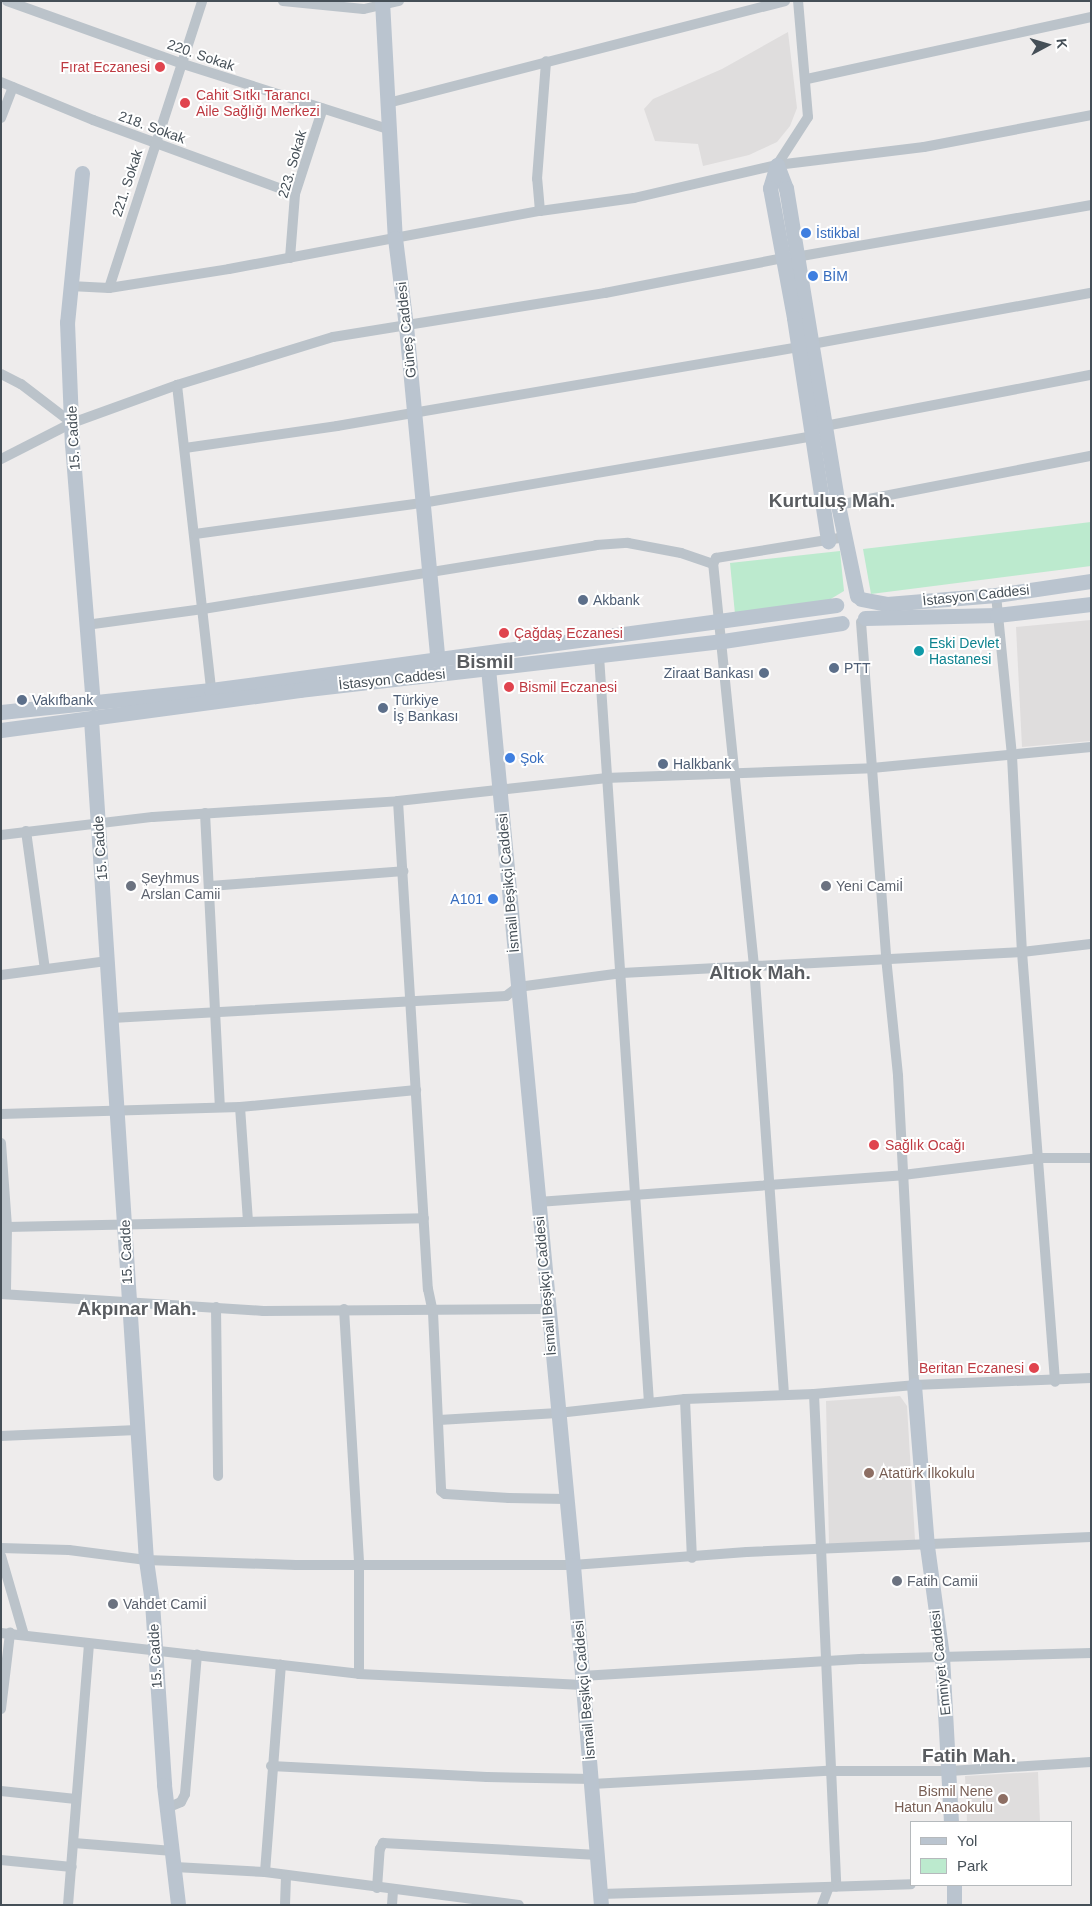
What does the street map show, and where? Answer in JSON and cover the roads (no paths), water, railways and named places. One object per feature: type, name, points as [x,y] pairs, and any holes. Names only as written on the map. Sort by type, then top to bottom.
[{"type":"street","name":"220. Sokak","points":[[7,1],[180,63],[388,129]]},
{"type":"street","name":"221. Sokak","points":[[108,288],[180,63],[202,1]]},
{"type":"street","points":[[284,1],[334,8],[399,1]]},
{"type":"street","points":[[388,103],[785,1]]},
{"type":"street","points":[[778,165],[808,117],[807,79],[798,1]]},
{"type":"street","name":"Güneş Caddesi","points":[[382,3],[394,238],[415,411],[422,503],[438,657]]},
{"type":"street","points":[[807,79],[1091,17]]},
{"type":"street","points":[[540,211],[537,179],[546,62]]},
{"type":"street","name":"218. Sokak","points":[[1,82],[295,194]]},
{"type":"street","points":[[1,118],[13,87]]},
{"type":"street","name":"223. Sokak","points":[[290,258],[295,194],[323,108]]},
{"type":"street","points":[[70,286],[108,288],[290,258],[540,211],[634,198],[778,165],[924,147],[1091,115]]},
{"type":"street","points":[[778,165],[786,188],[789,258],[805,346],[825,426],[845,537],[859,597],[866,608],[863,620],[872,768],[886,957],[898,1076],[914,1385]]},
{"type":"street","name":"15. Cadde","points":[[82,173],[67,322],[72,423],[93,703]]},
{"type":"street","points":[[1,459],[72,423],[176,385],[333,337],[732,270],[789,258],[1091,205]]},
{"type":"street","points":[[185,448],[805,346],[1091,293]]},
{"type":"street","points":[[805,346],[812,436],[828,541]]},
{"type":"street","points":[[1,374],[22,384],[72,423]]},
{"type":"street","points":[[825,426],[1091,374]]},
{"type":"street","points":[[176,385],[195,534],[211,690]]},
{"type":"street","points":[[195,534],[422,503],[812,436]]},
{"type":"street","points":[[838,505],[1091,456]]},
{"type":"street","points":[[784,1394],[771,1183],[754,966],[721,620],[713,564],[716,558],[845,537]]},
{"type":"street","points":[[86,624],[203,609],[568,549],[628,543],[713,564]]},
{"type":"street","name":"İstasyon Caddesi","points":[[859,597],[887,604],[996,595],[1091,581]]},
{"type":"street","points":[[859,597],[847,595],[836,605],[836,615],[842,623],[852,626],[863,620]]},
{"type":"street","points":[[996,595],[1012,756],[1022,952],[1039,1158],[1054,1382]]},
{"type":"street","name":"İstasyon Caddesi","points":[[863,620],[997,615],[1091,604]]},
{"type":"street","name":"İstasyon Caddesi","points":[[1,712],[211,690],[438,657],[836,605]]},
{"type":"street","name":"İstasyon Caddesi","points":[[1,730],[488,668],[723,641],[842,623]]},
{"type":"street","points":[[599,656],[605,778],[622,973],[649,1402]]},
{"type":"street","name":"İsmail Beşikçi Caddesi","points":[[488,668],[538,1202],[546,1309],[573,1565],[601,1899]]},
{"type":"street","name":"15. Cadde","points":[[91,719],[119,1111],[126,1224],[128,1303],[146,1560],[167,1808],[178,1905]]},
{"type":"street","points":[[1,835],[98,823],[205,813],[398,801],[605,778],[734,771],[872,768],[1091,747]]},
{"type":"street","points":[[398,801],[428,1289],[433,1312],[441,1491],[444,1494],[566,1499]]},
{"type":"street","points":[[205,813],[217,1015],[220,1106]]},
{"type":"street","points":[[26,831],[45,970]]},
{"type":"street","points":[[210,886],[403,871]]},
{"type":"street","points":[[112,1018],[217,1015],[506,996],[518,987],[622,973],[886,957],[1022,952],[1091,944]]},
{"type":"street","points":[[1,975],[108,961]]},
{"type":"street","points":[[1,1114],[220,1106],[240,1107],[416,1090]]},
{"type":"street","points":[[240,1107],[248,1220]]},
{"type":"street","points":[[1,1143],[7,1227],[4,1244],[4,1294],[216,1307],[263,1312],[344,1309],[433,1312],[546,1309]]},
{"type":"street","points":[[538,1202],[771,1183],[903,1175],[1039,1158],[1091,1158]]},
{"type":"street","points":[[7,1227],[248,1220],[424,1218]]},
{"type":"street","points":[[216,1307],[218,1476]]},
{"type":"street","points":[[344,1309],[359,1564],[358,1674]]},
{"type":"street","points":[[439,1420],[558,1413],[685,1399],[814,1394],[914,1385],[1054,1382],[1091,1378]]},
{"type":"street","name":"Emniyet Caddesi","points":[[914,1385],[927,1546],[942,1656],[950,1771],[951,1821]]},
{"type":"street","points":[[814,1394],[822,1551],[832,1887],[822,1905]]},
{"type":"street","points":[[685,1399],[692,1558]]},
{"type":"street","points":[[1,1436],[137,1430]]},
{"type":"street","points":[[1,1548],[69,1550],[146,1560],[359,1564],[573,1565],[692,1558],[747,1552],[822,1551],[1091,1537]]},
{"type":"street","points":[[1,1556],[24,1635]]},
{"type":"street","points":[[1,1709],[6,1633],[358,1674],[583,1681],[824,1661],[1091,1652]]},
{"type":"street","points":[[68,1905],[89,1644]]},
{"type":"street","points":[[167,1808],[181,1802],[185,1794],[197,1655]]},
{"type":"street","points":[[265,1872],[281,1665]]},
{"type":"street","points":[[272,1766],[592,1782],[828,1771],[950,1771],[1091,1762]]},
{"type":"street","points":[[1,1791],[76,1799]]},
{"type":"street","points":[[74,1843],[173,1851]]},
{"type":"street","points":[[377,1888],[380,1849],[383,1843],[598,1855]]},
{"type":"street","points":[[1,1860],[72,1867]]},
{"type":"street","points":[[175,1866],[265,1872],[393,1891],[520,1905]]},
{"type":"street","points":[[285,1905],[286,1876]]},
{"type":"street","points":[[601,1899],[910,1884]]},
{"type":"street","points":[[954,1886],[954,1905]]},
{"type":"street","points":[[392,1905],[393,1891]]},
{"type":"place","name":"Fırat Eczanesi","points":[[160,67]]},
{"type":"place","name":"Cahit Sıtkı Tarancı Aile Sağlığı Merkezi","points":[[185,103]]},
{"type":"place","name":"İstikbal","points":[[806,233]]},
{"type":"place","name":"BİM","points":[[813,276]]},
{"type":"place","name":"Akbank","points":[[583,600]]},
{"type":"place","name":"Çağdaş Eczanesi","points":[[504,633]]},
{"type":"place","name":"Eski Devlet Hastanesi","points":[[919,651]]},
{"type":"place","name":"PTT","points":[[834,668]]},
{"type":"place","name":"Ziraat Bankası","points":[[764,673]]},
{"type":"place","name":"Bismil Eczanesi","points":[[509,687]]},
{"type":"place","name":"Vakıfbank","points":[[22,700]]},
{"type":"place","name":"Türkiye İş Bankası","points":[[383,708]]},
{"type":"place","name":"Şok","points":[[510,758]]},
{"type":"place","name":"Halkbank","points":[[663,764]]},
{"type":"place","name":"Şeyhmus Arslan Camii","points":[[131,886]]},
{"type":"place","name":"Yeni Camiİ","points":[[826,886]]},
{"type":"place","name":"A101","points":[[493,899]]},
{"type":"place","name":"Sağlık Ocağı","points":[[874,1145]]},
{"type":"place","name":"Beritan Eczanesi","points":[[1034,1368]]},
{"type":"place","name":"Atatürk İlkokulu","points":[[869,1473]]},
{"type":"place","name":"Fatih Camii","points":[[897,1581]]},
{"type":"place","name":"Vahdet Camiİ","points":[[113,1604]]},
{"type":"place","name":"Bismil Nene Hatun Anaokulu","points":[[1003,1799]]},
{"type":"district","name":"Kurtuluş Mah.","points":[[832,501]]},
{"type":"district","name":"Bismil","points":[[485,662]]},
{"type":"district","name":"Altıok Mah.","points":[[760,973]]},
{"type":"district","name":"Akpınar Mah.","points":[[137,1309]]},
{"type":"district","name":"Fatih Mah.","points":[[969,1756]]}]
